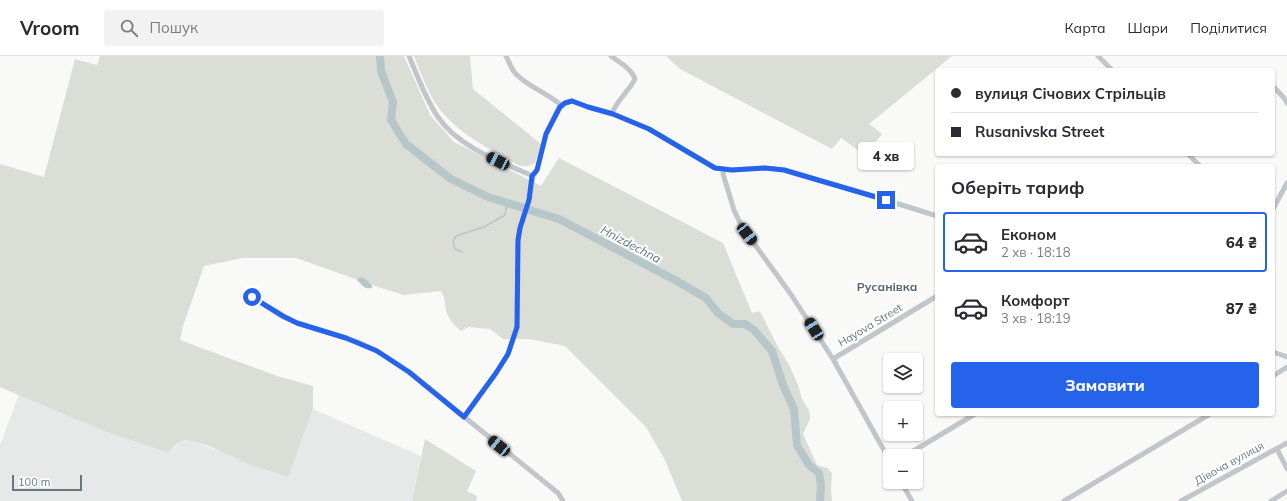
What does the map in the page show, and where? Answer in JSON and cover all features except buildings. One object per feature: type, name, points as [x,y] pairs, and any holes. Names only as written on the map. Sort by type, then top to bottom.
[{"type":"street","points":[[409,56],[424,94],[438,118],[453,133],[475,149],[532,176]]},
{"type":"street","points":[[506,56],[516,74],[562,106]]},
{"type":"street","points":[[611,56],[629,70],[635,79],[614,108],[612,114]]},
{"type":"street","points":[[1098,56],[1110,68]]},
{"type":"street","points":[[1275,88],[1287,103]]},
{"type":"street","points":[[464,417],[508,354],[517,327],[518,240],[529,200],[532,176],[537,170],[546,134],[560,107],[572,101],[612,114],[649,129],[715,168],[732,170],[765,168],[784,170],[935,215]]},
{"type":"street","points":[[1190,156],[1198,164]]},
{"type":"street","points":[[724,169],[723,174],[734,210],[742,227],[786,287],[833,359],[883,449]]},
{"type":"street","points":[[1275,205],[1287,183]]},
{"type":"street","points":[[252,297],[297,323],[346,338],[377,351],[409,372],[558,493],[564,501]]},
{"type":"street","name":"Hayova Street","points":[[833,359],[935,297]]},
{"type":"street","points":[[1275,353],[1287,357]]},
{"type":"street","points":[[1275,375],[1287,367]]},
{"type":"street","points":[[917,449],[972,416]]},
{"type":"street","points":[[1064,501],[1207,416]]},
{"type":"street","name":"Дівоча вулиця","points":[[1181,501],[1287,443]]},
{"type":"street","points":[[1277,449],[1287,469]]},
{"type":"street","points":[[905,489],[912,501]]},
{"type":"street","points":[[1271,501],[1287,491]]},
{"type":"shaded area","points":[[100,56],[404,56],[430,115],[454,142],[541,186],[559,158],[723,243],[752,313],[760,311],[789,365],[798,385],[802,399],[809,410],[810,419],[803,434],[817,465],[827,468],[832,473],[832,501],[682,501],[665,460],[646,427],[565,346],[530,339],[503,339],[490,329],[469,327],[461,331],[454,325],[448,316],[441,291],[404,295],[296,258],[243,258],[204,266],[183,326],[180,340],[277,376],[313,386],[313,409],[288,478],[253,466],[197,442],[182,441],[168,453],[104,431],[0,387],[0,164],[44,177],[75,59],[97,65]]},
{"type":"shaded area","points":[[414,56],[470,56],[473,89],[541,144],[535,163],[527,166],[518,165],[483,145],[456,126],[440,110],[434,101]]},
{"type":"shaded area","points":[[666,56],[952,56],[937,68],[935,68],[935,70],[869,124],[882,134],[865,155],[841,138],[832,149],[680,69]]},
{"type":"shaded area","points":[[362,277],[368,281],[372,288],[365,288],[357,280]]},
{"type":"shaded area","points":[[19,394],[104,431],[167,453],[181,441],[192,441],[288,478],[313,409],[421,456],[412,501],[0,501],[0,445]]},
{"type":"shaded area","points":[[425,439],[476,471],[467,491],[477,496],[476,501],[412,501]]},
{"type":"waterway","name":"Hnizdechna","points":[[380,56],[381,71],[393,102],[391,120],[406,144],[451,179],[488,197],[559,219],[706,298],[718,313],[733,324],[745,324],[754,330],[772,351],[783,385],[794,409],[797,445],[809,465],[819,473],[821,485],[820,501]]},
{"type":"waterway","points":[[462,252],[455,249],[453,241],[456,236],[484,227],[505,215],[507,203]]},
{"type":"district","name":"Русанівка","points":[[887,286]]},
{"type":"route","points":[[252,297],[297,323],[358,342],[377,351],[409,372],[441,400],[464,417],[508,354],[517,327],[518,240],[520,228],[529,200],[532,176],[537,170],[546,134],[560,107],[565,103],[572,101],[613,114],[649,129],[715,168],[732,170],[765,168],[784,170],[886,200]]}]
